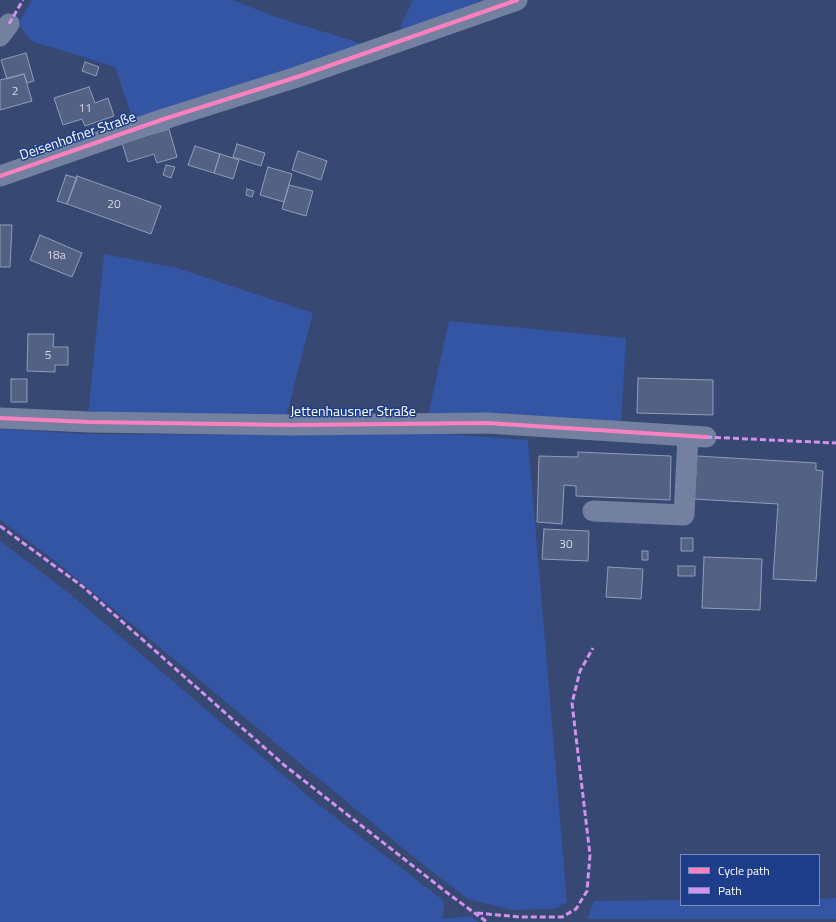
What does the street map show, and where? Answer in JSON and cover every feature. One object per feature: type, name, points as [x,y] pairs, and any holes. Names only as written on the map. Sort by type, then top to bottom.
[{"type":"street","name":"Deisenhofner Straße","points":[[0,176],[164,119],[296,77],[517,0]]},
{"type":"street","name":"Jettenhausner Straße","points":[[0,418],[90,422],[292,425],[487,423],[697,436],[684,515],[593,511]]},
{"type":"shaded area","points":[[32,0],[233,0],[270,15],[366,45],[136,123],[130,111],[115,67],[31,41],[18,24]]},
{"type":"shaded area","points":[[413,0],[498,0],[411,32],[400,27]]},
{"type":"shaded area","points":[[104,254],[177,268],[313,313],[286,417],[88,417]]},
{"type":"shaded area","points":[[449,321],[626,338],[621,424],[428,415]]},
{"type":"shaded area","points":[[0,429],[87,434],[235,435],[390,430],[528,440],[567,902],[555,909],[512,910],[468,899],[422,864],[54,560],[0,520]]},
{"type":"shaded area","points":[[0,541],[70,594],[314,801],[444,901],[443,919],[470,916],[478,922],[0,922]]},
{"type":"shaded area","points":[[836,898],[836,919],[587,919],[594,901],[680,900],[680,906],[820,906],[820,899]]},
{"type":"building","points":[[26,53],[34,81],[27,83],[24,74],[7,79],[1,60]]},
{"type":"building","points":[[85,62],[99,67],[96,76],[82,71]]},
{"type":"building","points":[[24,74],[32,101],[0,110],[0,80]]},
{"type":"building","points":[[89,87],[95,103],[108,98],[114,116],[85,126],[82,119],[63,125],[54,98]]},
{"type":"building","points":[[169,129],[177,157],[157,163],[154,154],[128,162],[122,143]]},
{"type":"building","points":[[237,144],[265,153],[261,166],[233,157]]},
{"type":"building","points":[[195,146],[220,154],[214,173],[188,165]]},
{"type":"building","points":[[298,151],[327,161],[321,180],[292,170]]},
{"type":"building","points":[[220,154],[239,160],[233,179],[214,173]]},
{"type":"building","points":[[166,165],[175,167],[171,178],[163,175]]},
{"type":"building","points":[[268,167],[292,174],[284,202],[260,195]]},
{"type":"building","points":[[66,175],[77,178],[67,204],[57,201]]},
{"type":"building","points":[[77,176],[161,206],[151,234],[67,204]]},
{"type":"building","points":[[289,185],[313,191],[306,216],[282,209]]},
{"type":"building","points":[[247,189],[254,191],[252,197],[246,195]]},
{"type":"building","points":[[0,225],[12,225],[10,267],[0,267]]},
{"type":"building","points":[[40,235],[82,253],[72,277],[30,260]]},
{"type":"building","points":[[28,334],[54,334],[53,347],[68,347],[68,365],[55,365],[55,372],[27,371]]},
{"type":"building","points":[[638,378],[713,380],[713,415],[637,413]]},
{"type":"building","points":[[11,379],[27,379],[27,402],[11,402]]},
{"type":"building","points":[[578,452],[671,456],[670,500],[576,496],[576,486],[564,485],[562,524],[537,522],[539,456],[578,457]]},
{"type":"building","points":[[697,456],[816,463],[816,470],[823,471],[816,581],[773,579],[778,504],[694,499]]},
{"type":"building","points":[[544,529],[589,531],[588,561],[542,559]]},
{"type":"building","points":[[681,538],[693,538],[693,551],[681,551]]},
{"type":"building","points":[[642,551],[648,551],[648,560],[642,560]]},
{"type":"building","points":[[704,557],[762,559],[760,610],[702,608]]},
{"type":"building","points":[[678,566],[695,566],[695,576],[678,576]]},
{"type":"building","points":[[608,567],[643,569],[641,599],[606,597]]},
{"type":"marked path","points":[[9,24],[23,0]]},
{"type":"marked path","points":[[706,437],[836,443]]},
{"type":"marked path","points":[[0,526],[82,586],[284,765],[450,895],[487,922]]},
{"type":"marked path","points":[[477,913],[520,917],[562,917],[576,909],[587,891],[590,855],[572,703],[580,671],[593,648]]},
{"type":"cycle path","points":[[0,176],[164,119],[297,77],[517,0]]},
{"type":"cycle path","points":[[0,418],[89,422],[292,425],[487,423],[706,437]]}]
